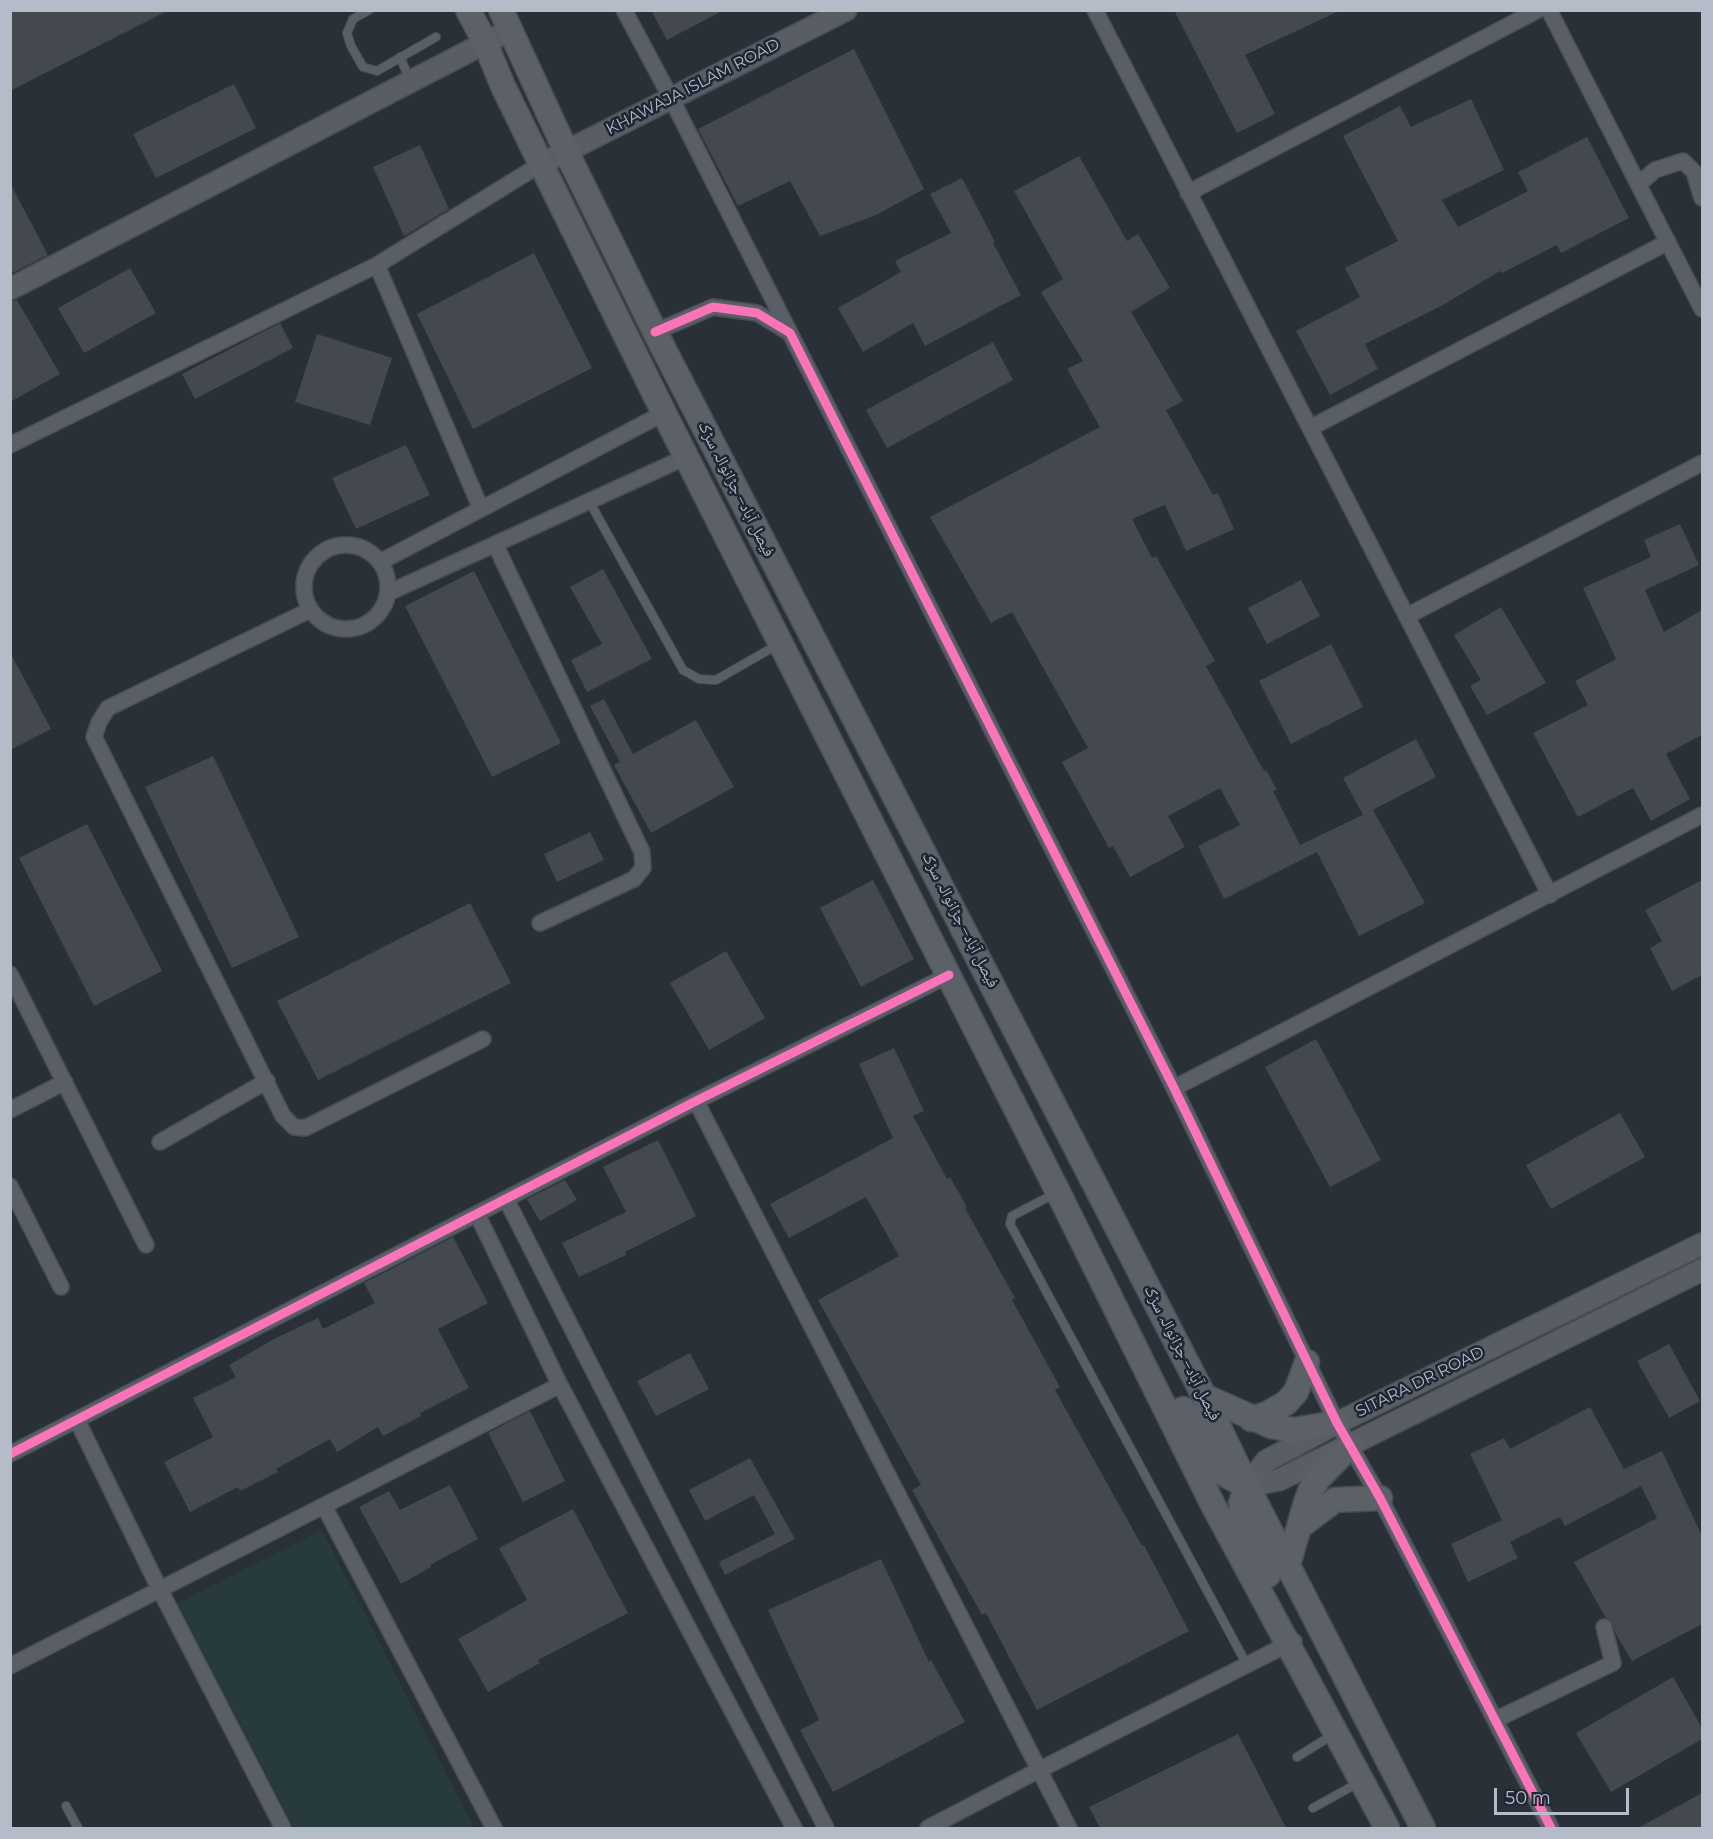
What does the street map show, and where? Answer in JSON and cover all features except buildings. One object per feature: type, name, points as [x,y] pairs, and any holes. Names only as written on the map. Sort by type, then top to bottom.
[{"type":"main road","name":"فیصل آباد– جڑانوالہ سڑک","points":[[468,10],[664,413],[949,975],[1212,1503],[1293,1641],[1307,1679],[1362,1780],[1382,1825]]},
{"type":"main road","name":"فیصل آباد– جڑانوالہ سڑک","points":[[505,20],[655,332],[1204,1396],[1247,1486],[1423,1828]]},
{"type":"main road","points":[[1092,1260],[1139,1326],[1218,1471],[1247,1486],[1241,1503],[1243,1523],[1293,1641]]},
{"type":"main road","points":[[1251,1419],[1267,1414],[1286,1403],[1296,1392],[1307,1362]]},
{"type":"main road","points":[[1204,1396],[1271,1426],[1293,1430],[1337,1423]]},
{"type":"main road","points":[[1288,1565],[1306,1502],[1317,1479],[1350,1446]]},
{"type":"main road","points":[[1299,1527],[1335,1500],[1380,1498]]},
{"type":"street","points":[[624,10],[671,98],[1174,1088],[1337,1423],[1380,1498],[1551,1828]]},
{"type":"street","name":"KHAWAJA ISLAM ROAD","points":[[541,164],[846,10]]},
{"type":"street","points":[[1095,10],[1550,895]]},
{"type":"street","points":[[1188,193],[1538,10]]},
{"type":"street","points":[[1549,10],[1702,309]]},
{"type":"street","points":[[10,289],[485,42],[505,20]]},
{"type":"street","points":[[1639,184],[1655,170],[1683,161],[1694,172],[1702,198]]},
{"type":"street","points":[[10,445],[377,265],[541,164]]},
{"type":"street","points":[[1310,428],[1668,242]]},
{"type":"street","points":[[377,265],[481,509]]},
{"type":"street","points":[[655,332],[713,307],[757,313],[790,333]]},
{"type":"street","points":[[380,562],[664,413]]},
{"type":"street","points":[[388,593],[686,457]]},
{"type":"street","points":[[1407,616],[1702,463]]},
{"type":"street","points":[[495,544],[642,852],[643,868],[634,879],[540,923]]},
{"type":"street","points":[[342,545],[363,549],[380,562],[387,577],[388,593],[380,612],[364,625],[344,630],[324,624],[310,610],[303,589],[308,568],[321,552],[342,545]]},
{"type":"street","points":[[310,610],[108,708],[99,722],[94,737],[283,1116],[294,1127],[305,1128],[483,1039]]},
{"type":"street","points":[[1174,1088],[1702,815]]},
{"type":"street","points":[[10,974],[146,1245]]},
{"type":"street","points":[[10,1454],[696,1101],[949,975]]},
{"type":"street","points":[[160,1142],[267,1081]]},
{"type":"street","points":[[10,1110],[65,1082]]},
{"type":"street","points":[[696,1101],[1069,1828]]},
{"type":"street","points":[[10,1186],[61,1287]]},
{"type":"street","points":[[506,1199],[826,1828]]},
{"type":"street","points":[[477,1214],[560,1385],[794,1828]]},
{"type":"street","name":"SITARA DR ROAD","points":[[1247,1486],[1266,1461],[1337,1423],[1702,1245]]},
{"type":"street","name":"SITARA DR ROAD","points":[[1247,1486],[1278,1480],[1350,1446],[1702,1269]]},
{"type":"street","points":[[10,1666],[560,1385]]},
{"type":"street","points":[[77,1420],[160,1590],[283,1828]]},
{"type":"street","points":[[324,1506],[494,1828]]},
{"type":"street","points":[[1495,1720],[1612,1663],[1604,1627]]},
{"type":"street","points":[[928,1828],[1293,1641]]},
{"type":"lane","points":[[369,10],[353,19],[347,33],[351,46],[363,67],[377,71],[436,37]]},
{"type":"lane","points":[[400,57],[411,81]]},
{"type":"lane","points":[[589,501],[683,670],[699,679],[716,680],[780,644]]},
{"type":"lane","points":[[1058,1192],[1012,1215],[1010,1224],[1247,1665]]},
{"type":"lane","points":[[1297,1757],[1336,1732]]},
{"type":"lane","points":[[1313,1808],[1362,1780]]},
{"type":"lane","points":[[66,1806],[78,1828]]},
{"type":"green space","points":[[322,1530],[474,1828],[294,1828],[178,1603]]},
{"type":"cycle path","points":[[655,332],[713,307],[757,313],[790,333],[1174,1088],[1337,1423],[1380,1498],[1551,1828]]},
{"type":"cycle path","points":[[10,1454],[696,1101],[949,975]]}]
